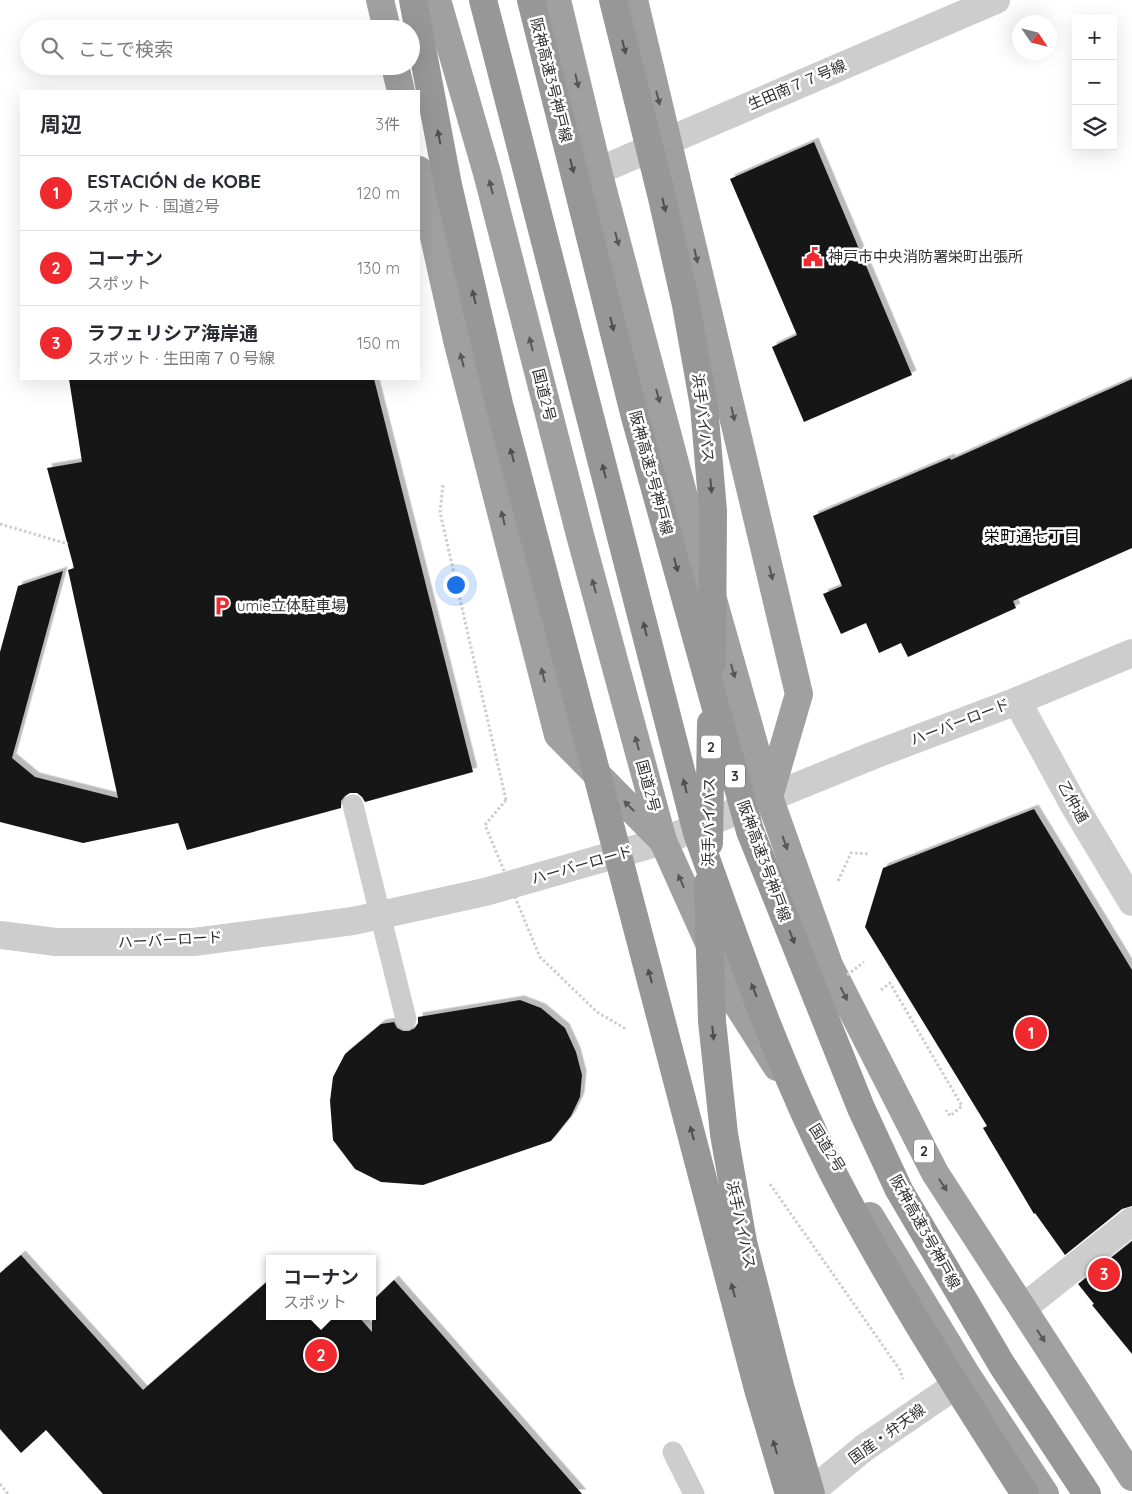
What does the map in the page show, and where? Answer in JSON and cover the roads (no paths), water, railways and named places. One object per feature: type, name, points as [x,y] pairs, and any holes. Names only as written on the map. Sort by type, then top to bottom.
[{"type":"highway","points":[[380,0],[385,20]]},
{"type":"highway","name":"浜手バイパス","points":[[413,0],[417,20]]},
{"type":"highway","name":"国道2号","points":[[437,0],[487,173],[580,535],[663,841],[735,1001],[968,1377],[1045,1494]]},
{"type":"highway","points":[[483,0],[697,834],[787,1074],[833,1173],[880,1260],[953,1381],[1025,1494]]},
{"type":"highway","name":"阪神高速3号神戸線","points":[[530,0],[635,417],[750,832],[861,1108],[899,1190],[1002,1365],[1087,1494]]},
{"type":"highway","name":"2","points":[[558,0],[598,171],[684,497],[769,797],[829,965],[936,1173],[1132,1478]]},
{"type":"highway","name":"浜手バイパス","points":[[612,0],[662,198],[680,278],[704,406],[713,511],[708,915],[712,1021],[724,1134],[743,1242],[810,1494]]},
{"type":"highway","points":[[634,0],[799,694],[769,797]]},
{"type":"highway","name":"浜手バイパス","points":[[420,37],[448,185],[499,404],[758,1389],[789,1494]]},
{"type":"highway","points":[[397,75],[401,90]]},
{"type":"highway","points":[[420,174],[457,340],[558,735],[663,841]]},
{"type":"street","name":"生田南７７号線","points":[[598,171],[996,0]]},
{"type":"street","name":"ハーバーロード","points":[[0,935],[56,942],[194,942],[353,921],[485,892],[663,841],[874,755],[1017,701],[1132,653]]},
{"type":"street","name":"乙仲通","points":[[1017,701],[1075,807],[1132,902]]},
{"type":"street","points":[[1023,1308],[1132,1221]]},
{"type":"street","name":"国産・弁天線","points":[[810,1494],[864,1448],[968,1377]]},
{"type":"lane","points":[[353,805],[406,1019]]},
{"type":"lane","points":[[672,1452],[694,1494]]},
{"type":"place","name":"神戸市中央消防署栄町出張所","points":[[813,257]]},
{"type":"place","name":"umie立体駐車場","points":[[222,606]]},
{"type":"place","name":"ESTACIÓN de KOBE","points":[[1031,1033]]},
{"type":"place","name":"ラフェリシア海岸通","points":[[1104,1274]]},
{"type":"place","name":"コーナン","points":[[321,1355]]},
{"type":"district","name":"栄町通七丁目","points":[[1032,536]]}]
